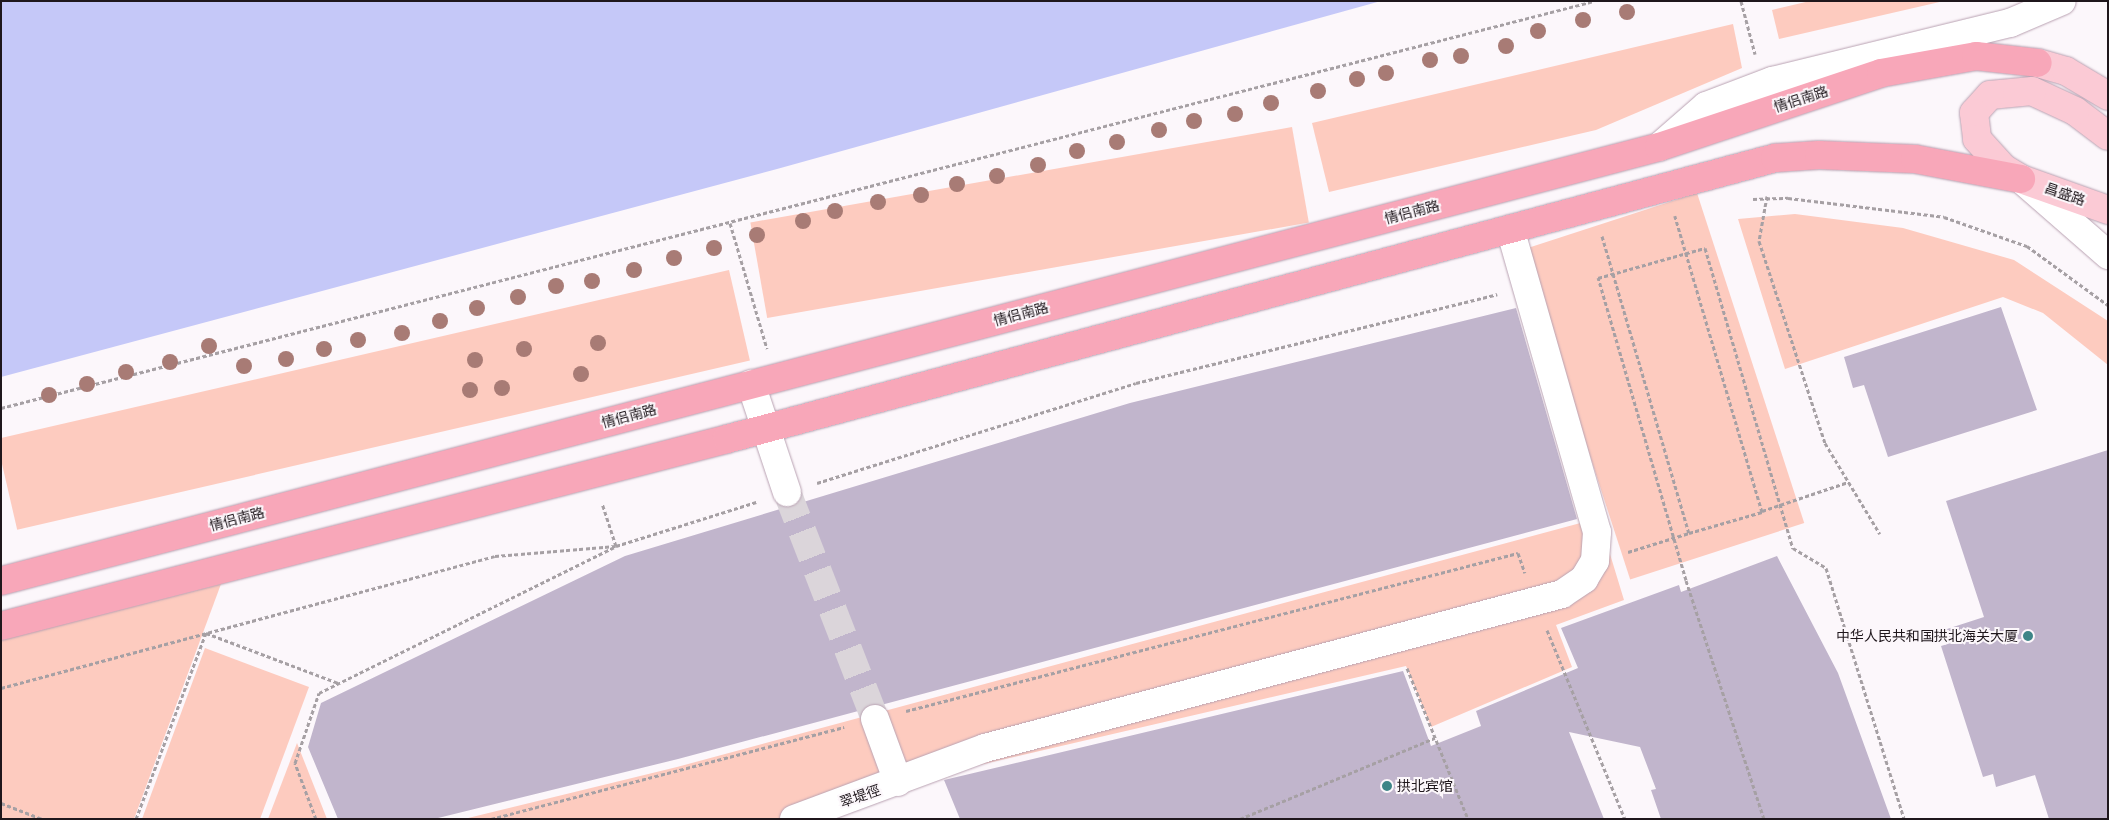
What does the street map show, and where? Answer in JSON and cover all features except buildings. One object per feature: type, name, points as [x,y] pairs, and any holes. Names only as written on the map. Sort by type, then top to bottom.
[{"type":"highway","name":"情侣南路","points":[[1,581],[1659,147],[1881,73],[1976,56],[2038,63]]},
{"type":"highway","points":[[1,626],[765,429],[1774,158],[1819,155],[1915,159],[2021,179]]},
{"type":"main road","points":[[2038,63],[2066,71],[2108,96]]},
{"type":"main road","name":"昌盛路","points":[[2108,136],[2074,111],[2032,91],[1990,95],[1974,113],[1977,139],[2003,168],[2021,179],[2108,210]]},
{"type":"street","points":[[1659,147],[1706,106],[1772,81],[1983,30],[2056,3]]},
{"type":"street","points":[[2021,179],[2108,255]]},
{"type":"street","points":[[1510,229],[1597,532],[1595,562]]},
{"type":"street","points":[[764,381],[765,429],[787,492]]},
{"type":"street","name":"翠堤徑","points":[[794,819],[898,782],[985,748],[1562,594],[1584,579],[1595,562]]},
{"type":"street","points":[[875,719],[898,782]]},
{"type":"path","points":[[1,408],[1594,1]]},
{"type":"path","points":[[1741,1],[1757,63]]},
{"type":"path","points":[[1774,158],[1759,241],[1825,443],[1880,534]]},
{"type":"path","points":[[1666,187],[1762,511]]},
{"type":"path","points":[[1749,200],[1767,196],[1944,217],[2027,246],[2108,305]]},
{"type":"path","points":[[1593,206],[1689,533]]},
{"type":"path","points":[[1666,220],[1685,215]]},
{"type":"path","points":[[730,223],[764,381]]},
{"type":"path","points":[[1593,240],[1611,235]]},
{"type":"path","points":[[1764,819],[1749,783],[1674,538],[1598,278],[1705,248],[1793,548],[1826,568],[1904,819]]},
{"type":"path","points":[[316,819],[295,763],[319,693],[616,546],[1136,383],[1527,286]]},
{"type":"path","points":[[1595,562],[1762,511],[1848,482]]},
{"type":"path","points":[[592,502],[611,497]]},
{"type":"path","points":[[601,500],[616,546]]},
{"type":"path","points":[[1,688],[496,556],[616,546]]},
{"type":"path","points":[[206,633],[339,683]]},
{"type":"path","points":[[136,819],[206,633]]},
{"type":"path","points":[[1396,639],[1468,819]]},
{"type":"path","points":[[1240,819],[1435,738]]},
{"type":"path","points":[[1,803],[42,819]]},
{"type":"shaded area","points":[[1810,1],[1944,1],[1779,39],[1772,10]]},
{"type":"shaded area","points":[[1733,24],[1742,68],[1596,130],[1329,192],[1312,123]]},
{"type":"shaded area","points":[[1292,127],[1309,223],[767,318],[750,223]]},
{"type":"shaded area","points":[[1697,193],[1804,523],[1630,580],[1523,250]]},
{"type":"shaded area","points":[[1795,214],[1903,228],[2014,260],[2108,321],[2108,365],[2043,313],[2003,297],[1785,369],[1738,219]]},
{"type":"shaded area","points":[[729,270],[750,361],[17,530],[1,460],[1,438]]},
{"type":"shaded area","points":[[1599,518],[1624,600],[1556,625],[1572,667],[1431,727],[1406,666],[941,774],[807,819],[464,819],[677,767]]},
{"type":"shaded area","points":[[221,584],[134,819],[1,819],[1,640]]},
{"type":"shaded area","points":[[205,648],[309,687],[260,819],[142,819]]},
{"type":"shaded area","points":[[297,743],[327,819],[268,819]]},
{"type":"water","points":[[1,1],[1381,1],[777,169],[1,377]]},
{"type":"tunnel","points":[[787,492],[875,719]]},
{"type":"place","name":"中华人民共和国拱北海关大厦","points":[[2028,636]]},
{"type":"place","name":"拱北宾馆","points":[[1387,786]]}]
